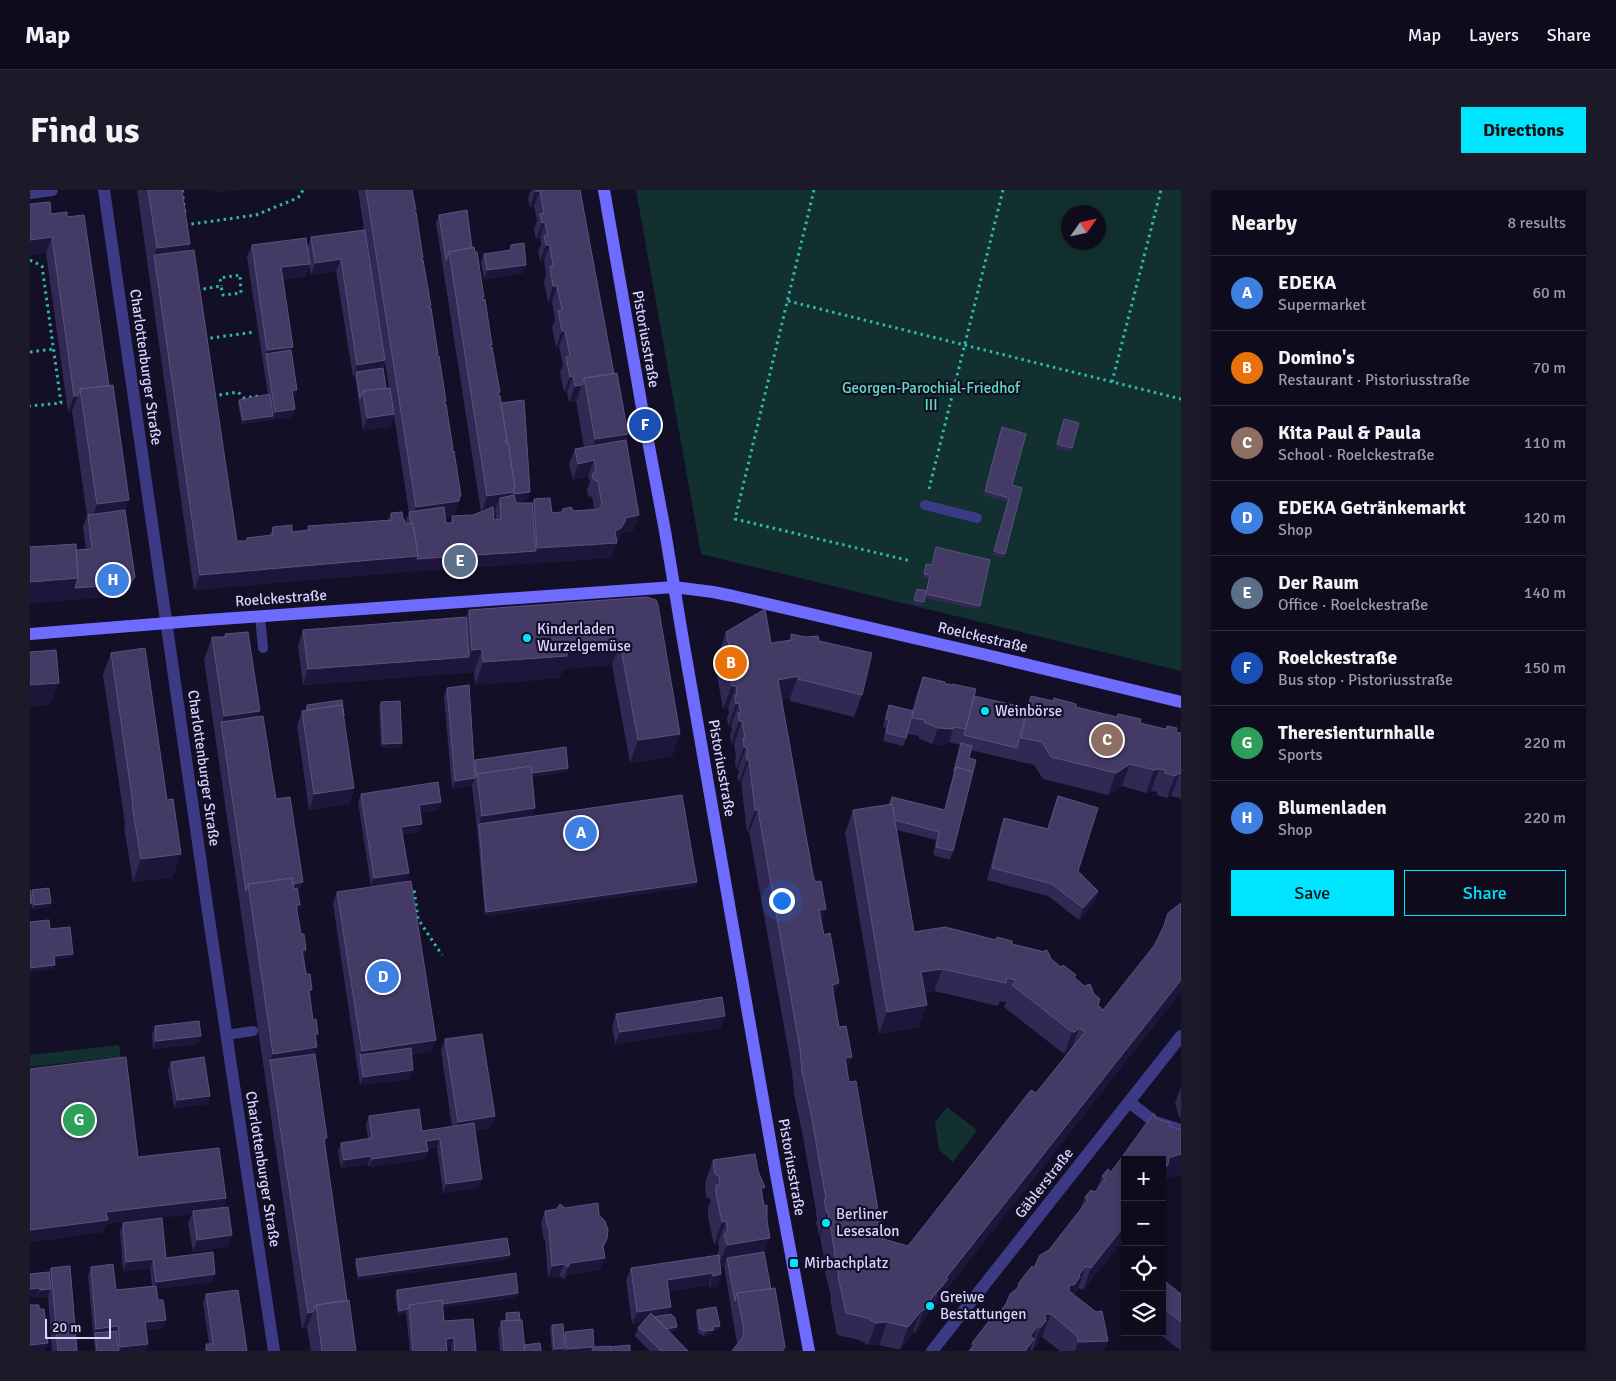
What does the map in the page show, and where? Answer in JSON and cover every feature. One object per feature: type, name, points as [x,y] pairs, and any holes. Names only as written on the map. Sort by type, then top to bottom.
[{"type":"street","points":[[30,193],[52,190]]},
{"type":"street","name":"Charlottenburger Straße","points":[[104,190],[226,1035],[274,1351]]},
{"type":"street","name":"Pistoriusstraße","points":[[604,190],[666,531],[674,587],[777,1180],[809,1351]]},
{"type":"street","name":"Roelckestraße","points":[[30,634],[674,587],[733,596],[1002,658],[1181,702]]},
{"type":"street","name":"Gäblerstraße","points":[[932,1351],[1181,1036]]},
{"type":"street","points":[[1129,1102],[1155,1122],[1181,1130]]},
{"type":"lane","points":[[925,505],[977,518]]},
{"type":"lane","points":[[260,616],[263,648]]},
{"type":"lane","points":[[226,1035],[253,1031]]},
{"type":"path","points":[[182,190],[188,234]]},
{"type":"path","points":[[180,226],[256,216],[295,199],[300,196],[303,190]]},
{"type":"path","points":[[814,190],[735,519],[911,561]]},
{"type":"path","points":[[925,505],[1002,190]]},
{"type":"path","points":[[1112,382],[1161,190]]},
{"type":"path","points":[[30,260],[42,266],[61,403],[30,406]]},
{"type":"path","points":[[240,275],[241,292],[223,295],[221,286],[220,278],[240,275]]},
{"type":"path","points":[[195,281],[196,290],[221,286]]},
{"type":"path","points":[[788,301],[1181,399]]},
{"type":"path","points":[[205,348],[204,339],[255,332]]},
{"type":"path","points":[[30,352],[54,349]]},
{"type":"path","points":[[214,406],[212,396],[238,392],[244,398],[263,396]]},
{"type":"path","points":[[405,890],[414,889],[418,919],[442,956]]},
{"type":"green space","name":"Georgen-Parochial-Friedhof III","points":[[636,190],[1181,190],[1181,671],[701,554]]},
{"type":"green space","points":[[119,1045],[121,1057],[30,1067],[30,1055]]},
{"type":"green space","points":[[947,1107],[977,1130],[953,1162],[939,1150],[935,1122]]},
{"type":"building","points":[[148,190],[182,190],[190,244],[157,248]]},
{"type":"building","points":[[366,190],[412,190],[416,210],[414,210],[414,213],[416,212],[423,258],[421,259],[423,260],[431,306],[429,308],[431,308],[438,354],[436,354],[439,356],[446,401],[444,404],[446,404],[453,449],[451,449],[454,451],[461,496],[459,501],[416,507]]},
{"type":"building","points":[[535,190],[580,190],[614,374],[584,378],[582,385],[575,386],[573,376],[570,377],[566,357],[570,356],[565,331],[562,331],[558,311],[562,310],[557,286],[553,286],[550,266],[553,266],[550,245],[546,245],[544,236],[548,235],[545,222],[542,223],[540,214],[544,213],[540,191]]},
{"type":"building","points":[[50,202],[51,214],[67,212],[67,217],[84,215],[109,386],[80,389],[78,396],[74,396],[52,237],[30,240],[30,204]]},
{"type":"building","points":[[467,210],[472,248],[449,252],[446,260],[439,215]]},
{"type":"building","points":[[365,230],[385,360],[357,365],[341,259],[315,263],[311,237]]},
{"type":"building","points":[[306,238],[310,264],[281,267],[293,347],[267,350],[252,245]]},
{"type":"building","points":[[524,243],[526,265],[487,270],[484,254],[511,250],[511,245]]},
{"type":"building","points":[[474,247],[475,252],[477,252],[484,297],[482,297],[483,300],[485,299],[492,345],[490,345],[490,348],[492,347],[500,392],[497,393],[500,396],[507,440],[505,442],[508,442],[515,488],[513,488],[513,492],[487,496],[449,252]]},
{"type":"building","points":[[194,250],[237,541],[247,541],[247,538],[272,535],[273,527],[292,525],[292,532],[309,530],[308,526],[392,520],[391,513],[402,512],[405,524],[413,523],[418,556],[200,575],[154,255]]},
{"type":"building","points":[[291,350],[297,390],[292,390],[295,409],[275,412],[266,354]]},
{"type":"building","points":[[383,368],[386,388],[363,391],[360,399],[356,372]]},
{"type":"building","points":[[617,373],[628,434],[595,439],[584,378]]},
{"type":"building","points":[[113,385],[129,500],[97,504],[80,389]]},
{"type":"building","points":[[390,388],[394,414],[367,418],[363,391]]},
{"type":"building","points":[[270,394],[273,416],[243,420],[239,400]]},
{"type":"building","points":[[524,400],[530,492],[513,494],[515,488],[501,403]]},
{"type":"building","points":[[1064,419],[1079,423],[1072,448],[1057,444]]},
{"type":"building","points":[[1002,427],[1026,434],[1012,485],[1022,488],[1005,554],[994,551],[1009,498],[985,491]]},
{"type":"building","points":[[626,440],[639,515],[625,518],[621,528],[615,531],[617,543],[537,548],[534,499],[550,498],[552,513],[562,512],[563,509],[571,507],[574,511],[599,509],[602,505],[598,481],[594,480],[592,474],[596,471],[594,460],[578,464],[575,449]]},
{"type":"building","points":[[514,495],[516,503],[532,503],[536,551],[417,559],[413,523],[411,523],[409,512],[444,507],[446,523],[453,523],[452,516],[473,515],[493,507],[494,520],[501,519],[500,498]]},
{"type":"building","points":[[125,510],[135,577],[130,584],[75,588],[78,578],[76,550],[92,549],[88,515]]},
{"type":"building","points":[[76,544],[78,578],[30,582],[30,547]]},
{"type":"building","points":[[936,547],[990,560],[980,606],[926,594],[930,575],[924,574],[926,564],[932,565]]},
{"type":"building","points":[[917,589],[926,591],[924,602],[914,600]]},
{"type":"building","points":[[647,597],[656,600],[658,605],[680,734],[638,740],[620,643],[567,646],[567,656],[483,662],[482,649],[472,650],[469,610]]},
{"type":"building","points":[[765,609],[771,643],[792,640],[791,634],[806,637],[818,636],[819,641],[872,653],[862,695],[798,679],[798,676],[778,680],[813,875],[815,882],[821,881],[826,909],[819,910],[824,935],[830,933],[839,983],[832,985],[839,1027],[846,1026],[852,1057],[845,1058],[849,1082],[856,1081],[883,1239],[908,1246],[1031,1090],[1036,1093],[1085,1032],[1079,1028],[1072,1032],[1012,985],[1016,980],[1007,978],[1006,983],[942,969],[921,972],[927,1005],[887,1012],[853,810],[892,804],[914,932],[945,927],[996,940],[997,937],[1012,941],[1012,944],[1041,952],[1047,950],[1051,959],[1076,975],[1074,977],[1084,986],[1090,984],[1094,994],[1100,999],[1098,1005],[1103,1010],[1154,946],[1168,913],[1181,903],[1181,980],[946,1278],[948,1279],[923,1311],[908,1327],[887,1322],[876,1323],[867,1318],[846,1313],[838,1276],[758,810],[755,810],[749,760],[747,760],[746,754],[748,753],[746,747],[744,747],[743,738],[745,738],[742,721],[739,721],[738,713],[741,713],[739,703],[736,704],[736,686],[732,686],[725,652],[730,651],[726,632]]},
{"type":"building","points":[[466,617],[469,657],[308,669],[303,630]]},
{"type":"building","points":[[248,632],[260,711],[224,716],[212,637],[226,637],[225,634]]},
{"type":"building","points":[[145,648],[167,800],[173,799],[181,854],[141,859],[111,653]]},
{"type":"building","points":[[56,650],[59,683],[30,685],[30,652]]},
{"type":"building","points":[[923,677],[945,682],[945,684],[952,686],[952,684],[976,689],[966,729],[954,727],[953,729],[938,728],[924,722],[925,720],[912,718]]},
{"type":"building","points":[[469,685],[475,778],[455,781],[447,688]]},
{"type":"building","points":[[974,696],[1027,708],[1017,748],[964,735]]},
{"type":"building","points":[[1031,696],[1053,701],[1054,698],[1076,704],[1076,707],[1117,717],[1118,714],[1141,719],[1140,723],[1161,728],[1166,729],[1167,726],[1177,728],[1176,732],[1181,733],[1181,774],[1175,776],[1165,773],[1166,770],[1154,770],[1130,764],[1116,773],[1051,757],[1042,742],[1021,738]]},
{"type":"building","points":[[342,700],[344,716],[342,705],[307,710],[307,705]]},
{"type":"building","points":[[400,701],[402,743],[383,744],[381,702]]},
{"type":"building","points":[[342,705],[354,788],[314,794],[302,711]]},
{"type":"building","points":[[889,705],[913,711],[906,738],[886,733],[889,720],[886,719]]},
{"type":"building","points":[[263,716],[276,799],[290,797],[303,882],[293,884],[292,878],[248,884],[246,891],[221,722]]},
{"type":"building","points":[[961,743],[972,746],[969,758],[976,760],[973,772],[956,767],[954,771]]},
{"type":"building","points":[[566,747],[568,768],[532,773],[531,766],[477,774],[476,777],[475,760]]},
{"type":"building","points":[[531,766],[535,808],[482,816],[477,774]]},
{"type":"building","points":[[956,767],[973,772],[953,851],[936,847],[939,832],[895,820],[892,804],[890,804],[892,797],[945,810]]},
{"type":"building","points":[[438,782],[441,802],[419,805],[422,824],[401,827],[409,873],[374,878],[361,794]]},
{"type":"building","points":[[682,795],[697,882],[486,912],[479,824]]},
{"type":"building","points":[[1058,796],[1098,808],[1078,871],[1098,891],[1083,908],[1052,884],[992,868],[1004,818],[1048,829]]},
{"type":"building","points":[[292,878],[294,889],[297,888],[300,905],[296,905],[301,934],[304,934],[306,950],[302,950],[306,974],[310,974],[312,990],[309,990],[313,1020],[316,1019],[318,1034],[315,1034],[317,1047],[273,1054],[248,884]]},
{"type":"building","points":[[411,881],[436,1040],[362,1051],[337,892]]},
{"type":"building","points":[[49,888],[51,903],[34,905],[32,890]]},
{"type":"building","points":[[49,920],[50,929],[70,927],[73,954],[54,956],[55,965],[30,968],[30,922]]},
{"type":"building","points":[[722,997],[725,1016],[620,1032],[616,1014]]},
{"type":"building","points":[[199,1021],[201,1036],[156,1041],[155,1026]]},
{"type":"building","points":[[482,1034],[495,1116],[458,1122],[445,1039]]},
{"type":"building","points":[[411,1048],[413,1070],[363,1077],[360,1055]]},
{"type":"building","points":[[315,1054],[327,1138],[324,1138],[347,1301],[316,1305],[313,1312],[308,1313],[270,1060]]},
{"type":"building","points":[[126,1057],[138,1157],[219,1148],[226,1198],[106,1212],[108,1220],[30,1230],[30,1069]]},
{"type":"building","points":[[204,1057],[210,1096],[177,1100],[171,1062]]},
{"type":"building","points":[[419,1109],[422,1131],[474,1123],[482,1179],[446,1184],[440,1139],[426,1141],[428,1151],[372,1159],[371,1156],[344,1160],[341,1143],[372,1138],[369,1116]]},
{"type":"building","points":[[1154,1113],[1155,1118],[1170,1123],[1169,1126],[1181,1130],[1181,1154],[1168,1158],[1167,1166],[1166,1156],[1123,1156]]},
{"type":"building","points":[[755,1154],[758,1171],[765,1187],[761,1188],[764,1206],[767,1205],[770,1238],[727,1245],[724,1234],[728,1230],[726,1221],[722,1222],[716,1194],[716,1185],[720,1185],[719,1176],[715,1174],[713,1160]]},
{"type":"building","points":[[1121,1158],[1121,1230],[1091,1268],[1086,1266],[1074,1285],[1069,1285],[1069,1291],[1096,1312],[1102,1311],[1108,1341],[1078,1342],[1077,1336],[1051,1314],[1045,1314],[1046,1321],[1040,1328],[1038,1326],[1030,1336],[1034,1339],[1025,1351],[969,1351],[975,1345],[972,1343],[989,1321],[991,1323],[1006,1304],[1010,1294],[1020,1286],[1018,1284],[1032,1266],[1034,1268],[1040,1255],[1049,1250],[1088,1200],[1085,1197],[1091,1190],[1095,1192],[1105,1179],[1102,1176],[1108,1169],[1111,1172]]},
{"type":"building","points":[[598,1203],[599,1215],[605,1221],[608,1230],[607,1239],[603,1246],[605,1258],[571,1263],[568,1267],[564,1264],[552,1266],[549,1228],[545,1211],[557,1209],[560,1204],[565,1208]]},
{"type":"building","points":[[228,1207],[232,1235],[197,1240],[193,1211]]},
{"type":"building","points":[[162,1218],[166,1258],[213,1252],[215,1274],[156,1282],[153,1259],[126,1262],[123,1223]]},
{"type":"building","points":[[507,1238],[510,1255],[359,1276],[356,1259]]},
{"type":"building","points":[[764,1252],[771,1289],[737,1293],[735,1301],[727,1258]]},
{"type":"building","points":[[719,1255],[721,1274],[713,1276],[713,1273],[667,1280],[671,1307],[637,1312],[631,1268]]},
{"type":"building","points":[[113,1264],[116,1290],[156,1286],[158,1300],[163,1300],[166,1320],[145,1322],[148,1344],[120,1347],[118,1326],[96,1329],[91,1267]]},
{"type":"building","points":[[70,1266],[77,1351],[58,1351],[51,1268]]},
{"type":"building","points":[[49,1272],[51,1289],[30,1289],[30,1274]]},
{"type":"building","points":[[516,1273],[518,1293],[443,1304],[442,1300],[409,1305],[408,1309],[399,1311],[397,1290]]},
{"type":"building","points":[[1166,1282],[1181,1294],[1181,1322],[1166,1310]]},
{"type":"building","points":[[775,1288],[785,1347],[782,1351],[732,1351],[743,1337],[744,1331],[737,1293]]},
{"type":"building","points":[[238,1290],[247,1351],[207,1351],[206,1344],[213,1344],[206,1294]]},
{"type":"building","points":[[349,1300],[356,1351],[322,1351],[316,1305]]},
{"type":"building","points":[[442,1300],[444,1321],[473,1319],[476,1351],[455,1351],[454,1338],[446,1339],[447,1351],[413,1351],[409,1305]]},
{"type":"building","points":[[30,1305],[39,1305],[39,1309],[44,1309],[48,1343],[30,1345]]},
{"type":"building","points":[[716,1307],[720,1326],[713,1327],[714,1330],[706,1331],[700,1329],[697,1310]]},
{"type":"building","points":[[519,1312],[520,1320],[507,1321],[506,1313]]},
{"type":"building","points":[[651,1313],[688,1351],[661,1351],[638,1328]]},
{"type":"building","points":[[671,1314],[675,1318],[677,1327],[666,1329],[654,1317]]},
{"type":"building","points":[[522,1320],[525,1351],[504,1351],[501,1321]]},
{"type":"building","points":[[563,1324],[565,1348],[554,1349],[552,1325]]},
{"type":"building","points":[[593,1329],[594,1347],[610,1346],[611,1351],[593,1351],[592,1347],[567,1349],[565,1332]]},
{"type":"building","points":[[116,1331],[119,1351],[97,1351],[95,1333]]},
{"type":"building","points":[[540,1343],[541,1351],[525,1351],[524,1345]]},
{"type":"building","points":[[630,1345],[630,1351],[611,1351],[610,1347]]},
{"type":"place","name":"Roelckestraße","points":[[645,425]]},
{"type":"place","name":"Der Raum","points":[[460,561]]},
{"type":"place","name":"Blumenladen","points":[[113,580]]},
{"type":"place","name":"Kinderladen Wurzelgemüse","points":[[527,638]]},
{"type":"place","name":"Domino's","points":[[731,663]]},
{"type":"place","name":"Weinbörse","points":[[985,711]]},
{"type":"place","name":"Kita Paul & Paula","points":[[1107,740]]},
{"type":"place","name":"EDEKA","points":[[581,833]]},
{"type":"place","name":"EDEKA Getränkemarkt","points":[[383,977]]},
{"type":"place","name":"Theresienturnhalle","points":[[79,1120]]},
{"type":"place","name":"Berliner Lesesalon","points":[[826,1223]]},
{"type":"place","name":"Mirbachplatz","points":[[794,1263]]},
{"type":"place","name":"Greiwe Bestattungen","points":[[930,1306]]}]
